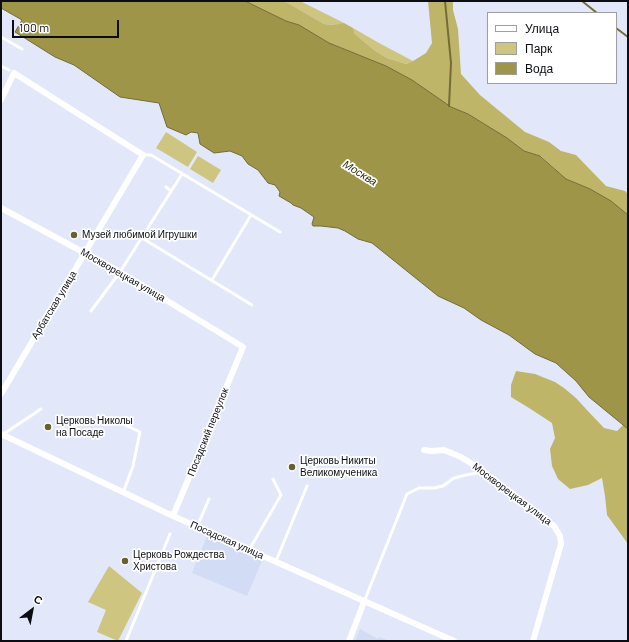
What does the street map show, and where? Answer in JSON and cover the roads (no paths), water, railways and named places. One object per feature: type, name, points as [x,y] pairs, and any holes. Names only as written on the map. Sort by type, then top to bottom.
[{"type":"street","points":[[1,100],[12,72],[143,155]]},
{"type":"street","name":"Арбатская улица","points":[[1,394],[143,155]]},
{"type":"street","name":"Москворецкая улица","points":[[1,208],[120,272],[243,347]]},
{"type":"street","name":"Посадский переулок","points":[[173,516],[243,347]]},
{"type":"street","name":"Посадская улица","points":[[2,435],[197,527],[454,641]]},
{"type":"street","name":"Москворецкая улица","points":[[424,450],[444,450],[462,457],[480,469],[554,526],[560,536],[561,544],[533,641]]},
{"type":"street","points":[[349,641],[364,602]]},
{"type":"lane","points":[[1,37],[22,49]]},
{"type":"lane","points":[[1,66],[12,72]]},
{"type":"lane","points":[[143,155],[151,154],[280,232]]},
{"type":"lane","points":[[91,311],[120,272],[182,174]]},
{"type":"lane","points":[[166,188],[171,191]]},
{"type":"lane","points":[[212,280],[251,215]]},
{"type":"lane","points":[[142,238],[252,305]]},
{"type":"lane","points":[[2,435],[40,409]]},
{"type":"lane","points":[[121,423],[140,432],[133,466],[123,493]]},
{"type":"lane","points":[[364,602],[407,494],[419,488],[434,488],[443,486],[454,478],[477,474],[480,469]]},
{"type":"lane","points":[[249,550],[281,495],[273,479]]},
{"type":"lane","points":[[276,561],[307,486]]},
{"type":"lane","points":[[197,527],[209,499]]},
{"type":"lane","points":[[126,641],[170,534]]},
{"type":"water","name":"Москва","points":[[1,1],[245,1],[286,21],[299,25],[329,43],[386,66],[412,80],[451,107],[468,114],[507,138],[524,151],[540,156],[566,179],[590,189],[611,201],[628,215],[628,429],[589,397],[576,381],[556,363],[535,354],[509,335],[481,320],[464,308],[438,296],[372,243],[358,239],[338,228],[313,226],[312,224],[314,217],[279,196],[280,192],[275,185],[268,183],[258,170],[248,164],[242,156],[230,151],[214,153],[200,144],[198,133],[191,132],[186,135],[167,127],[159,103],[120,97],[74,65],[55,57],[15,32],[22,20],[1,8]]},
{"type":"waterway","points":[[445,1],[451,63],[449,106]]},
{"type":"waterway","points":[[582,1],[596,12]]},
{"type":"waterway","points":[[617,29],[628,37]]},
{"type":"place","name":"Музей любимой Игрушки","points":[[74,235]]},
{"type":"place","name":"Церковь Николы на Посаде","points":[[48,427]]},
{"type":"place","name":"Церковь Никиты Великомученика","points":[[292,467]]},
{"type":"place","name":"Церковь Рождества Христова","points":[[125,561]]}]
